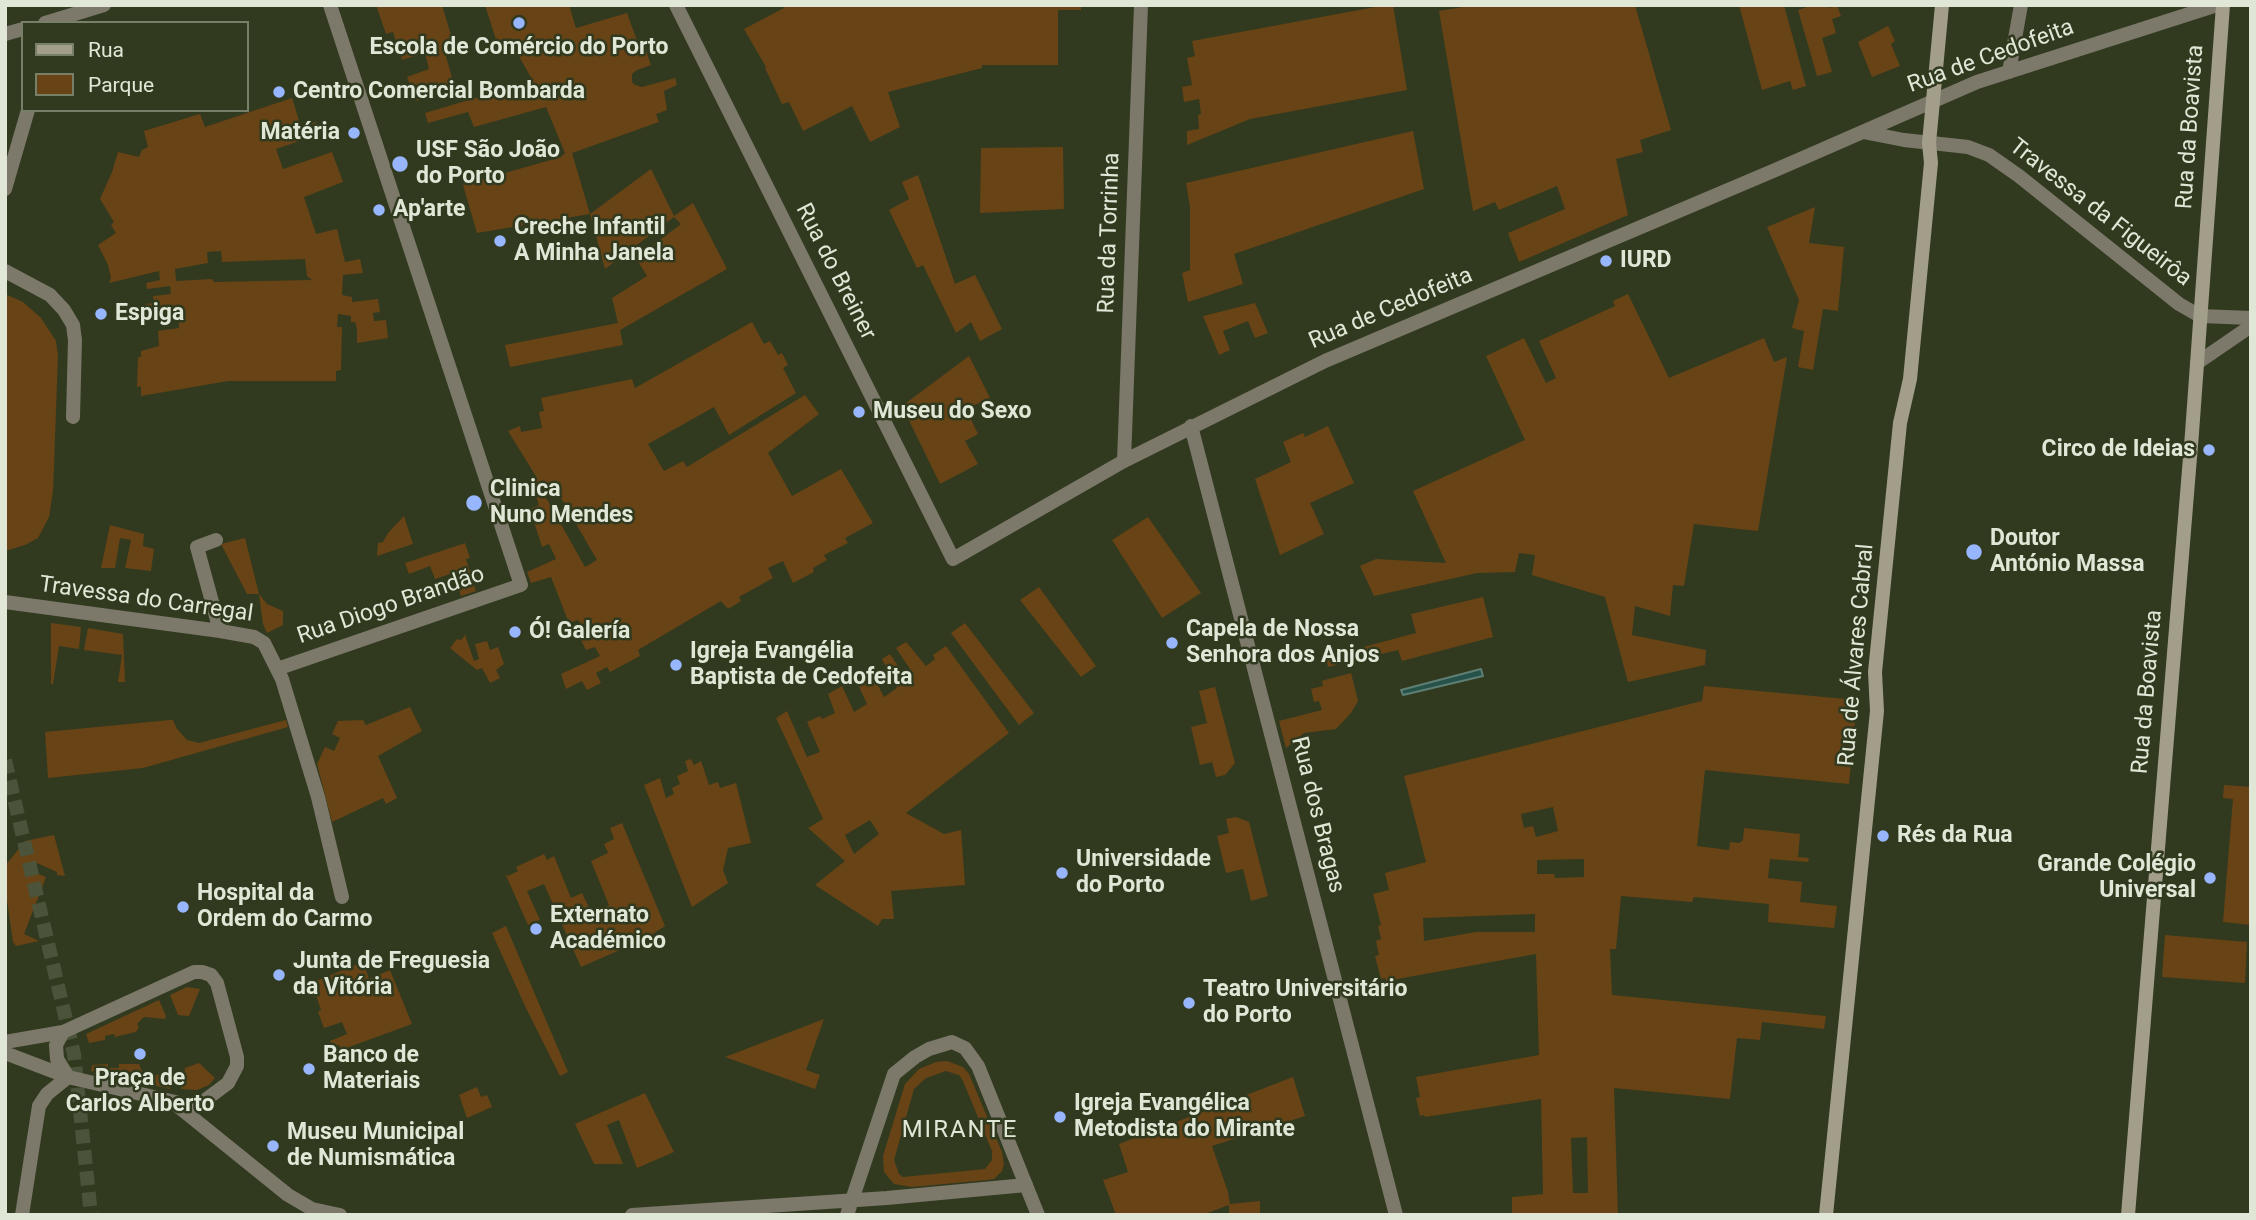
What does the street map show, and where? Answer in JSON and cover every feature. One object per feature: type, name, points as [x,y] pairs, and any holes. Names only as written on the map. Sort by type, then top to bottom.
[{"type":"main road","name":"Rua de Álvares Cabral","points":[[1826,1215],[1877,711],[1875,672],[1899,436],[1910,379],[1931,163],[1929,143],[1942,5]]},
{"type":"main road","name":"Rua da Boavista","points":[[2129,1215],[2223,5]]},
{"type":"street","points":[[53,21],[104,5]]},
{"type":"street","name":"Rua Diogo Brandão","points":[[277,669],[521,585],[330,5]]},
{"type":"street","name":"Rua do Breiner","points":[[676,5],[953,559]]},
{"type":"street","name":"Rua da Torrinha","points":[[1125,461],[1140,5]]},
{"type":"street","points":[[2009,72],[2021,5]]},
{"type":"street","name":"Rua de Cedofeita","points":[[953,559],[1125,461],[1325,361],[1863,132],[1934,99],[2217,5]]},
{"type":"street","points":[[5,189],[26,112]]},
{"type":"street","points":[[1863,132],[1929,143]]},
{"type":"street","name":"Travessa da Figueirôa","points":[[1929,143],[1968,146],[1996,159],[2179,304],[2200,316]]},
{"type":"street","points":[[5,271],[50,295],[73,325],[73,417]]},
{"type":"street","points":[[2200,316],[2251,318]]},
{"type":"street","points":[[2197,363],[2251,326]]},
{"type":"street","name":"Rua dos Bragas","points":[[1191,426],[1396,1215]]},
{"type":"street","points":[[216,540],[197,547],[220,631]]},
{"type":"street","name":"Travessa do Carregal","points":[[5,602],[220,631],[259,639],[264,643],[277,669],[318,797],[342,897]]},
{"type":"street","points":[[5,1042],[63,1032],[194,972],[211,975],[217,983],[237,1057],[237,1066],[228,1083],[204,1101],[188,1105],[68,1077],[5,1054]]},
{"type":"street","points":[[63,1032],[56,1045],[57,1059],[68,1077]]},
{"type":"street","points":[[847,1215],[894,1074],[929,1049],[952,1042],[965,1048],[978,1066],[1038,1215]]},
{"type":"street","points":[[22,1215],[39,1106],[47,1094],[68,1077]]},
{"type":"street","points":[[173,1102],[288,1195],[312,1209],[341,1215]]},
{"type":"street","points":[[632,1215],[1026,1185]]},
{"type":"green space","points":[[376,5],[442,5],[455,49],[445,53],[455,88],[416,101],[407,77],[429,69],[425,53],[402,60],[393,32],[386,34]]},
{"type":"green space","points":[[485,5],[569,5],[576,28],[627,13],[641,52],[646,51],[651,65],[632,74],[632,82],[642,87],[675,78],[677,85],[664,91],[667,110],[656,114],[659,122],[572,153],[590,214],[477,233],[463,185],[561,157],[565,153],[546,107],[474,127],[468,112],[428,123],[425,113],[533,81],[511,42],[498,46]]},
{"type":"green space","points":[[783,5],[1081,5],[1081,10],[1058,10],[1058,65],[982,65],[982,68],[888,92],[900,127],[870,142],[852,106],[803,131],[789,102],[782,104],[766,67],[744,29],[784,8]]},
{"type":"green space","points":[[1393,5],[1407,90],[1250,119],[1187,145],[1187,131],[1199,129],[1198,115],[1201,114],[1199,99],[1184,102],[1182,87],[1192,85],[1187,58],[1195,56],[1192,41]]},
{"type":"green space","points":[[1463,5],[1635,5],[1671,130],[1640,140],[1643,152],[1616,159],[1628,215],[1519,262],[1508,233],[1565,209],[1557,186],[1499,210],[1495,202],[1473,211],[1439,11]]},
{"type":"green space","points":[[1739,5],[1784,5],[1806,86],[1793,90],[1790,81],[1762,90]]},
{"type":"green space","points":[[1813,5],[1828,5],[1829,8],[1837,5],[1841,16],[1832,19],[1836,33],[1822,38],[1832,72],[1817,76],[1798,10]]},
{"type":"green space","points":[[1888,26],[1895,41],[1891,44],[1900,66],[1872,77],[1858,42]]},
{"type":"green space","points":[[292,98],[301,127],[316,122],[320,134],[276,149],[283,169],[332,152],[343,182],[304,197],[316,234],[337,229],[345,262],[360,259],[363,273],[343,275],[342,295],[352,297],[352,302],[378,299],[380,312],[373,313],[374,321],[386,320],[388,338],[357,343],[355,322],[351,322],[351,316],[338,314],[337,327],[342,327],[341,370],[336,371],[336,381],[228,381],[141,396],[141,386],[137,387],[138,357],[141,357],[141,351],[159,346],[158,331],[179,328],[179,317],[147,319],[146,304],[154,303],[153,296],[171,294],[170,286],[147,289],[146,283],[160,280],[159,271],[109,283],[111,278],[108,265],[98,245],[116,233],[111,225],[114,222],[100,199],[118,152],[139,157],[142,150],[148,147],[144,131],[200,114],[205,127]],"holes":[[[221,251],[222,262],[305,259],[307,276],[312,280],[176,281],[175,269],[208,263],[207,252]]]},
{"type":"green space","points":[[1413,131],[1424,189],[1234,254],[1243,284],[1188,302],[1182,273],[1190,270],[1190,207],[1186,183]]},
{"type":"green space","points":[[1063,147],[1064,209],[980,213],[981,148]]},
{"type":"green space","points":[[651,169],[674,216],[693,203],[727,269],[620,330],[623,345],[510,367],[505,345],[618,323],[612,298],[647,276],[636,258],[681,224],[674,217],[605,269],[590,214]]},
{"type":"green space","points":[[918,175],[955,284],[975,275],[1002,329],[980,341],[971,322],[956,333],[923,265],[917,268],[889,210],[909,199],[902,182]]},
{"type":"green space","points":[[1815,207],[1809,243],[1844,247],[1838,311],[1823,309],[1813,370],[1798,367],[1804,331],[1792,328],[1799,300],[1767,227]]},
{"type":"green space","points":[[5,294],[23,302],[41,318],[56,341],[58,356],[53,491],[49,517],[38,538],[5,551]]},
{"type":"green space","points":[[1628,294],[1669,378],[1764,338],[1774,362],[1787,357],[1758,531],[1694,524],[1684,586],[1673,585],[1670,616],[1635,606],[1632,635],[1706,650],[1705,665],[1628,682],[1605,597],[1532,575],[1535,555],[1519,553],[1515,572],[1477,573],[1374,596],[1360,566],[1376,559],[1446,563],[1413,491],[1525,440],[1486,356],[1524,338],[1546,383],[1556,378],[1539,341],[1615,306],[1613,301]]},
{"type":"green space","points":[[1255,303],[1268,333],[1255,338],[1248,321],[1223,331],[1230,350],[1219,355],[1203,316]]},
{"type":"green space","points":[[752,322],[764,344],[770,341],[778,355],[782,353],[788,365],[783,368],[796,393],[729,435],[714,407],[648,444],[664,471],[683,461],[687,467],[805,395],[819,414],[768,453],[792,496],[841,469],[873,523],[845,538],[848,543],[824,555],[827,560],[813,568],[814,572],[793,583],[783,561],[768,568],[773,578],[739,597],[741,601],[728,609],[721,601],[638,650],[640,656],[610,672],[607,667],[596,673],[601,683],[587,690],[582,681],[566,689],[561,674],[600,656],[595,647],[586,650],[580,638],[587,635],[578,620],[569,623],[551,577],[531,583],[527,572],[556,559],[549,544],[542,547],[530,509],[539,505],[531,481],[537,478],[508,431],[520,426],[521,432],[542,428],[539,412],[544,411],[541,398],[632,379],[635,388]],"holes":[[[557,491],[597,560],[585,567],[545,496]]]},
{"type":"green space","points":[[969,356],[990,398],[966,409],[978,434],[965,441],[978,464],[940,484],[902,406]]},
{"type":"green space","points":[[1328,426],[1354,483],[1310,503],[1324,534],[1280,555],[1255,479],[1291,462],[1283,442],[1303,433],[1305,437]]},
{"type":"green space","points":[[404,516],[413,544],[377,556],[378,543],[383,542]]},
{"type":"green space","points":[[1148,517],[1201,593],[1162,618],[1112,540]]},
{"type":"green space","points":[[110,525],[144,534],[143,546],[154,549],[151,571],[125,568],[131,540],[120,538],[115,568],[101,568]]},
{"type":"green space","points":[[245,538],[259,594],[247,594],[221,544]]},
{"type":"green space","points":[[465,543],[470,558],[466,559],[476,591],[461,596],[453,573],[435,579],[430,566],[409,574],[405,563]]},
{"type":"green space","points":[[1039,587],[1096,666],[1081,677],[1020,600]]},
{"type":"green space","points":[[259,594],[267,604],[283,611],[283,625],[267,633],[263,624]]},
{"type":"green space","points":[[1483,597],[1493,637],[1402,661],[1398,650],[1328,667],[1326,657],[1416,633],[1411,614]]},
{"type":"green space","points":[[51,623],[81,627],[79,649],[59,646],[53,684],[51,684]]},
{"type":"green space","points":[[965,623],[1034,713],[1019,725],[951,633]]},
{"type":"green space","points":[[88,628],[123,634],[125,682],[118,682],[122,655],[84,650]]},
{"type":"green space","points":[[465,635],[474,661],[479,659],[475,644],[487,641],[490,650],[498,647],[504,664],[496,670],[500,678],[490,683],[482,668],[477,670],[450,648],[457,639],[461,640]]},
{"type":"green space","points":[[906,642],[926,666],[935,659],[933,655],[946,646],[1009,733],[906,813],[944,834],[961,830],[965,885],[891,891],[894,919],[882,919],[878,926],[815,885],[845,861],[808,828],[823,819],[776,718],[787,711],[807,757],[820,752],[807,722],[835,713],[828,694],[842,686],[854,712],[867,704],[855,678],[870,670],[884,697],[897,688],[882,659],[890,654],[902,672],[910,669],[896,648]],"holes":[[[870,820],[879,834],[854,854],[845,835]]]},
{"type":"green space","points":[[1351,673],[1358,701],[1351,713],[1336,729],[1304,733],[1286,748],[1279,721],[1322,710],[1319,701],[1314,702],[1311,689],[1323,686],[1322,681],[1310,684]]},
{"type":"green space","points":[[1704,686],[1857,700],[1849,784],[1705,770],[1697,846],[1729,850],[1730,842],[1739,843],[1743,840],[1744,828],[1800,834],[1798,857],[1809,858],[1808,862],[1770,859],[1768,878],[1802,882],[1800,902],[1837,906],[1834,928],[1768,922],[1769,904],[1694,897],[1692,902],[1621,896],[1616,949],[1610,949],[1612,995],[1826,1016],[1824,1029],[1762,1022],[1760,1040],[1737,1038],[1730,1099],[1614,1088],[1618,1215],[1512,1215],[1512,1197],[1543,1194],[1541,1099],[1425,1117],[1420,1116],[1416,1098],[1420,1097],[1416,1077],[1539,1055],[1536,954],[1386,981],[1385,978],[1381,979],[1375,956],[1379,955],[1376,941],[1381,939],[1378,926],[1381,925],[1373,894],[1389,890],[1385,873],[1426,862],[1404,776],[1702,701]],"holes":[[[1553,807],[1558,831],[1536,837],[1533,826],[1524,828],[1521,814]],[[1584,859],[1584,877],[1555,878],[1554,874],[1537,874],[1537,860]],[[1535,914],[1535,932],[1476,932],[1424,941],[1423,918]],[[1587,1137],[1588,1193],[1573,1193],[1571,1138]]]},
{"type":"green space","points":[[1215,687],[1235,763],[1225,775],[1216,777],[1212,762],[1200,765],[1191,727],[1207,723],[1199,691]]},
{"type":"green space","points":[[410,707],[422,731],[378,756],[397,798],[386,804],[383,798],[332,822],[317,764],[325,747],[334,751],[340,738],[332,734],[338,721],[363,720],[366,725]]},
{"type":"green space","points":[[173,720],[187,740],[199,743],[286,720],[288,727],[143,768],[48,778],[45,732]]},
{"type":"green space","points":[[691,759],[694,765],[701,761],[709,785],[718,782],[720,788],[736,783],[751,843],[728,848],[723,870],[728,883],[692,907],[644,785],[660,778],[666,798],[674,794],[672,788],[680,784],[677,776],[688,771],[685,761]]},
{"type":"green space","points":[[2224,785],[2251,787],[2251,925],[2223,922],[2233,799],[2223,798]]},
{"type":"green space","points":[[1236,817],[1249,822],[1268,896],[1251,901],[1243,869],[1226,873],[1217,836],[1229,833],[1226,819]]},
{"type":"green space","points":[[622,823],[665,926],[645,939],[581,967],[544,884],[527,891],[540,920],[528,925],[505,873],[508,876],[518,871],[516,867],[544,854],[547,860],[554,856],[571,898],[582,893],[592,914],[609,905],[591,861],[608,853],[604,844],[614,839],[610,828]]},
{"type":"green space","points":[[54,835],[65,876],[57,875],[57,872],[37,863],[33,872],[46,877],[24,934],[39,941],[16,946],[13,942],[5,886],[5,866],[25,841]]},
{"type":"green space","points":[[506,926],[568,1072],[560,1076],[492,933]]},
{"type":"green space","points":[[2165,935],[2247,942],[2245,983],[2162,977]]},
{"type":"green space","points":[[363,962],[369,979],[390,970],[412,1024],[341,1050],[339,1045],[333,1047],[330,1041],[347,1034],[342,1022],[324,1028],[313,986],[317,985],[316,981]]},
{"type":"green space","points":[[187,987],[200,989],[189,1016],[178,1015],[170,995]]},
{"type":"green space","points":[[159,1000],[165,1019],[144,1017],[137,1024],[139,1027],[136,1032],[115,1037],[114,1034],[105,1036],[105,1040],[89,1043],[86,1034]]},
{"type":"green space","points":[[824,1019],[806,1070],[820,1075],[815,1089],[725,1057]]},
{"type":"green space","points":[[947,1061],[963,1067],[969,1074],[1002,1152],[1002,1171],[994,1179],[912,1187],[894,1184],[884,1172],[883,1156],[905,1084],[919,1069]],"holes":[[[946,1071],[959,1075],[992,1151],[992,1160],[985,1169],[903,1177],[899,1174],[894,1160],[914,1089],[926,1078]]]},
{"type":"green space","points":[[199,1063],[215,1078],[209,1085],[197,1090],[181,1089],[185,1068]]},
{"type":"green space","points":[[108,1064],[108,1068],[119,1068],[119,1064],[139,1064],[142,1071],[151,1077],[172,1070],[170,1089],[91,1071],[92,1065]]},
{"type":"green space","points":[[1293,1077],[1305,1116],[1212,1146],[1230,1204],[1260,1201],[1260,1215],[1229,1215],[1229,1205],[1202,1215],[1116,1215],[1103,1180],[1128,1172],[1119,1144]]},
{"type":"green space","points":[[477,1087],[481,1097],[487,1095],[492,1107],[467,1118],[459,1095]]},
{"type":"green space","points":[[645,1093],[674,1152],[637,1168],[619,1120],[607,1125],[623,1164],[594,1164],[575,1124]]},
{"type":"water","points":[[1481,669],[1483,676],[1403,695],[1401,690]]},
{"type":"tunnel","points":[[5,760],[74,1054],[91,1215]]},
{"type":"place","name":"Escola de Comércio do Porto","points":[[519,23]]},
{"type":"place","name":"Centro Comercial Bombarda","points":[[279,92]]},
{"type":"place","name":"Matéria","points":[[354,133]]},
{"type":"place","name":"USF São João do Porto","points":[[400,164]]},
{"type":"place","name":"Ap'arte","points":[[379,210]]},
{"type":"place","name":"Creche Infantil A Minha Janela","points":[[500,241]]},
{"type":"place","name":"IURD","points":[[1606,261]]},
{"type":"place","name":"Espiga","points":[[101,314]]},
{"type":"place","name":"Museu do Sexo","points":[[859,412]]},
{"type":"place","name":"Circo de Ideias","points":[[2209,450]]},
{"type":"place","name":"Clinica Nuno Mendes","points":[[474,503]]},
{"type":"place","name":"Doutor António Massa","points":[[1974,552]]},
{"type":"place","name":"Ó! Galería","points":[[515,632]]},
{"type":"place","name":"Capela de Nossa Senhora dos Anjos","points":[[1172,643]]},
{"type":"place","name":"Igreja Evangélia Baptista de Cedofeita","points":[[676,665]]},
{"type":"place","name":"Rés da Rua","points":[[1883,836]]},
{"type":"place","name":"Universidade do Porto","points":[[1062,873]]},
{"type":"place","name":"Grande Colégio Universal","points":[[2210,878]]},
{"type":"place","name":"Hospital da Ordem do Carmo","points":[[183,907]]},
{"type":"place","name":"Externato Académico","points":[[536,929]]},
{"type":"place","name":"Junta de Freguesia da Vitória","points":[[279,975]]},
{"type":"place","name":"Teatro Universitário do Porto","points":[[1189,1003]]},
{"type":"place","name":"Praça de Carlos Alberto","points":[[140,1054]]},
{"type":"place","name":"Banco de Materiais","points":[[309,1069]]},
{"type":"place","name":"Igreja Evangélica Metodista do Mirante","points":[[1060,1117]]},
{"type":"place","name":"Museu Municipal de Numismática","points":[[273,1146]]},
{"type":"district","name":"MIRANTE","points":[[960,1131]]}]
